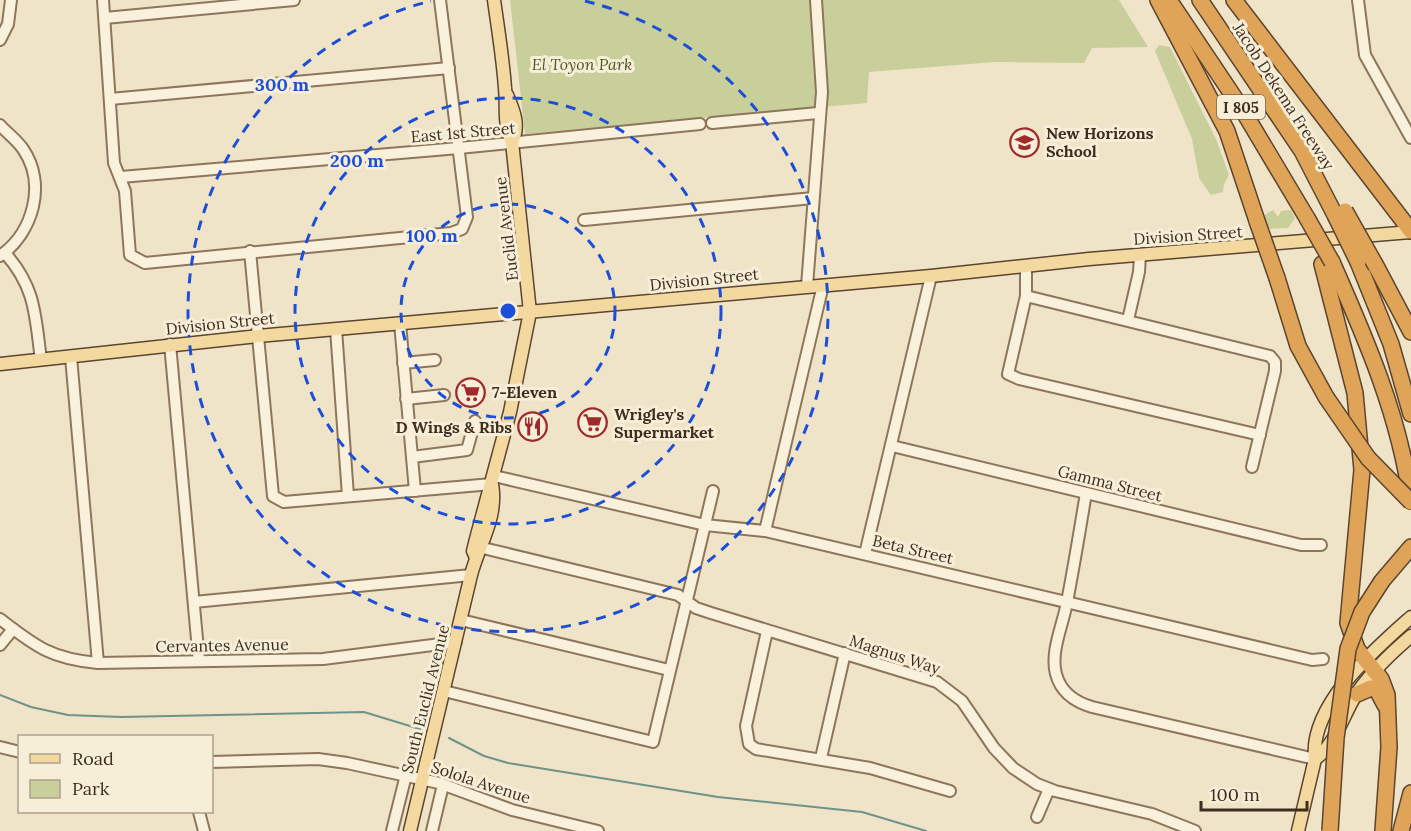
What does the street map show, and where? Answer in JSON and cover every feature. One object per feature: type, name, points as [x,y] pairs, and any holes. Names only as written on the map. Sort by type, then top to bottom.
[{"type":"highway","points":[[1158,0],[1227,131],[1298,346],[1326,397],[1368,458],[1411,501]]},
{"type":"highway","name":"I 805","points":[[1169,0],[1289,184],[1327,263]]},
{"type":"highway","name":"Jacob Dekema Freeway","points":[[1200,0],[1302,151],[1340,213],[1391,344],[1411,414]]},
{"type":"highway","points":[[1234,0],[1411,232]]},
{"type":"highway","points":[[1340,213],[1376,266],[1411,332]]},
{"type":"highway","points":[[1327,263],[1370,349],[1400,446],[1411,501]]},
{"type":"highway","points":[[1327,263],[1356,404],[1362,470],[1347,615],[1357,649],[1381,679],[1387,695],[1388,790],[1383,831]]},
{"type":"highway","points":[[1330,831],[1336,738],[1348,649],[1362,612],[1382,581],[1411,547]]},
{"type":"highway","points":[[1357,694],[1371,688],[1377,690],[1383,697],[1388,714]]},
{"type":"highway","points":[[1401,831],[1411,793]]},
{"type":"main road","name":"Euclid Avenue","points":[[493,480],[530,312],[512,142],[517,127],[506,91],[494,0]]},
{"type":"main road","name":"Division Street","points":[[0,364],[170,344],[1411,232]]},
{"type":"main road","name":"South Euclid Avenue","points":[[410,831],[471,575],[479,553],[473,551],[485,499],[493,480]]},
{"type":"main road","points":[[1298,831],[1315,759],[1314,747],[1332,701],[1369,665],[1411,617]]},
{"type":"main road","points":[[1315,759],[1325,752],[1357,694],[1369,665],[1411,636]]},
{"type":"street","points":[[0,40],[8,24],[11,0]]},
{"type":"street","points":[[103,0],[114,163],[125,191],[130,255],[135,260],[145,263],[452,233],[462,229],[467,217],[440,0]]},
{"type":"street","points":[[105,18],[294,0]]},
{"type":"street","points":[[807,286],[818,113],[822,92],[816,0]]},
{"type":"street","points":[[1358,0],[1365,55],[1411,138]]},
{"type":"street","points":[[110,99],[449,68]]},
{"type":"street","points":[[1396,112],[1411,121]]},
{"type":"street","points":[[712,123],[818,113]]},
{"type":"street","name":"East 1st Street","points":[[121,177],[459,148],[700,124]]},
{"type":"street","points":[[0,125],[27,156],[33,173],[35,192],[27,226],[3,255],[23,273],[33,301],[41,360]]},
{"type":"street","points":[[584,220],[813,198]]},
{"type":"street","points":[[250,251],[258,336]]},
{"type":"street","points":[[1128,320],[1139,272],[1140,255]]},
{"type":"street","points":[[1026,267],[1026,296],[1008,374],[1019,379],[1260,435]]},
{"type":"street","points":[[866,554],[931,276]]},
{"type":"street","points":[[765,531],[823,285]]},
{"type":"street","points":[[1026,296],[1263,353],[1275,362],[1252,467]]},
{"type":"street","points":[[400,323],[414,491]]},
{"type":"street","points":[[336,329],[348,496]]},
{"type":"street","name":"Beta Street","points":[[258,336],[273,496],[285,502],[414,491],[493,480],[705,525],[765,531],[1312,660],[1323,659]]},
{"type":"street","points":[[170,344],[199,661]]},
{"type":"street","points":[[70,357],[98,663]]},
{"type":"street","points":[[403,363],[435,360]]},
{"type":"street","points":[[406,399],[444,395]]},
{"type":"street","points":[[412,457],[467,450],[475,421]]},
{"type":"street","name":"Gamma Street","points":[[892,446],[1301,545],[1321,545]]},
{"type":"street","points":[[444,691],[653,742],[713,491]]},
{"type":"street","points":[[1086,493],[1067,602],[1055,654],[1056,674],[1062,688],[1075,701],[1103,710],[1315,759]]},
{"type":"street","name":"Magnus Way","points":[[479,553],[678,596],[696,608],[937,682],[955,693],[994,748],[1013,768],[1049,789],[1152,814],[1195,831]]},
{"type":"street","points":[[194,602],[471,575]]},
{"type":"street","name":"Cervantes Avenue","points":[[0,619],[55,656],[98,663],[323,659],[456,642]]},
{"type":"street","points":[[461,620],[669,670]]},
{"type":"street","points":[[0,645],[12,628]]},
{"type":"street","points":[[767,631],[746,726],[749,744],[756,749],[821,758],[880,770],[950,791]]},
{"type":"street","points":[[821,758],[845,653]]},
{"type":"street","points":[[0,747],[18,752]]},
{"type":"street","name":"Solola Avenue","points":[[213,762],[318,759],[423,778],[512,810],[597,831]]},
{"type":"street","points":[[392,831],[405,775]]},
{"type":"street","points":[[432,831],[443,785]]},
{"type":"street","points":[[1037,817],[1049,789]]},
{"type":"street","points":[[199,813],[204,831]]},
{"type":"green space","name":"El Toyon Park","points":[[510,0],[1119,0],[1148,47],[1092,48],[1084,63],[995,62],[869,72],[867,103],[525,134]]},
{"type":"green space","points":[[1159,45],[1170,47],[1216,139],[1229,175],[1223,192],[1211,195],[1199,178],[1192,139],[1155,51]]},
{"type":"green space","points":[[1273,210],[1278,217],[1281,211],[1291,210],[1295,218],[1288,228],[1266,229],[1261,217]]},
{"type":"waterway","points":[[0,695],[31,707],[68,715],[121,717],[364,712],[423,730]]},
{"type":"waterway","points":[[449,738],[484,756],[508,763],[718,797],[862,812],[926,831]]},
{"type":"place","name":"New Horizons School","points":[[1025,142]]},
{"type":"place","name":"7-Eleven","points":[[471,392]]},
{"type":"place","name":"Wrigley's Supermarket","points":[[593,423]]},
{"type":"place","name":"D Wings & Ribs","points":[[533,427]]}]
